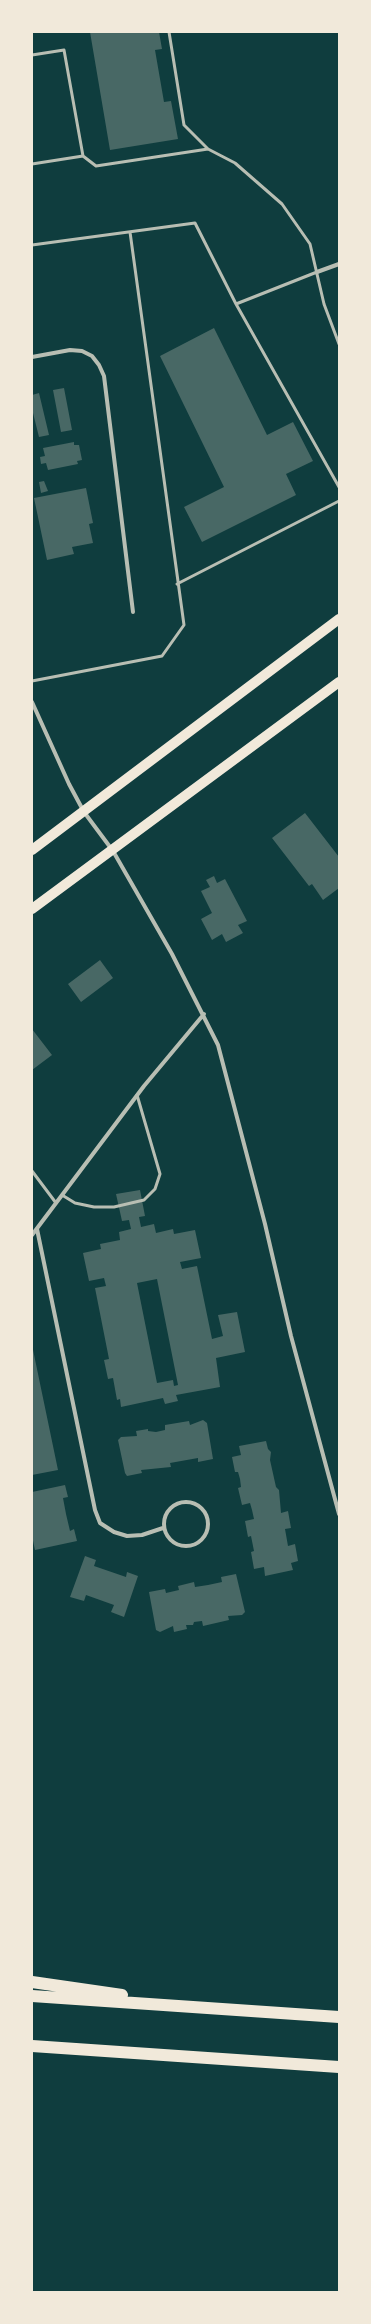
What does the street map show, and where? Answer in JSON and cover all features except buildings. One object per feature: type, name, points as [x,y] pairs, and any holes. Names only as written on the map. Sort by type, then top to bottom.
[{"type":"highway","points":[[32,1982],[220,2009]]},
{"type":"highway","points":[[32,1996],[339,2017]]},
{"type":"highway","points":[[32,2046],[339,2067]]},
{"type":"highway","points":[[32,2052],[102,2051]]},
{"type":"main road","points":[[32,850],[339,619]]},
{"type":"main road","points":[[32,909],[113,851],[339,682]]},
{"type":"street","points":[[317,272],[339,264]]},
{"type":"street","points":[[32,357],[70,350],[82,351],[92,356],[100,365],[104,376],[133,612]]},
{"type":"street","points":[[32,702],[69,784],[84,812],[113,851],[204,1014],[218,1045],[235,1104],[291,1336],[339,1514]]},
{"type":"street","points":[[32,1235],[137,1095],[204,1014]]},
{"type":"street","points":[[37,1229],[97,1517],[100,1524],[114,1532],[127,1536],[142,1535],[163,1528]]},
{"type":"street","points":[[182,1502],[191,1502],[199,1506],[205,1512],[208,1520],[208,1529],[204,1538],[198,1544],[189,1547],[180,1546],[173,1543],[166,1537],[163,1528],[167,1511],[174,1505],[182,1502]]},
{"type":"lane","points":[[169,32],[184,125],[208,149],[234,163],[282,204],[310,244],[324,304],[339,344]]},
{"type":"lane","points":[[32,55],[64,50],[83,156],[96,166],[208,149]]},
{"type":"lane","points":[[32,164],[83,156]]},
{"type":"lane","points":[[32,245],[195,223],[236,304],[339,487]]},
{"type":"lane","points":[[32,681],[162,656],[184,625],[177,584],[130,232]]},
{"type":"lane","points":[[236,304],[317,272]]},
{"type":"lane","points":[[177,584],[339,501]]},
{"type":"lane","points":[[62,1195],[75,1203],[94,1207],[114,1207],[144,1200],[155,1189],[160,1174],[137,1095]]},
{"type":"lane","points":[[32,1171],[56,1203]]}]
